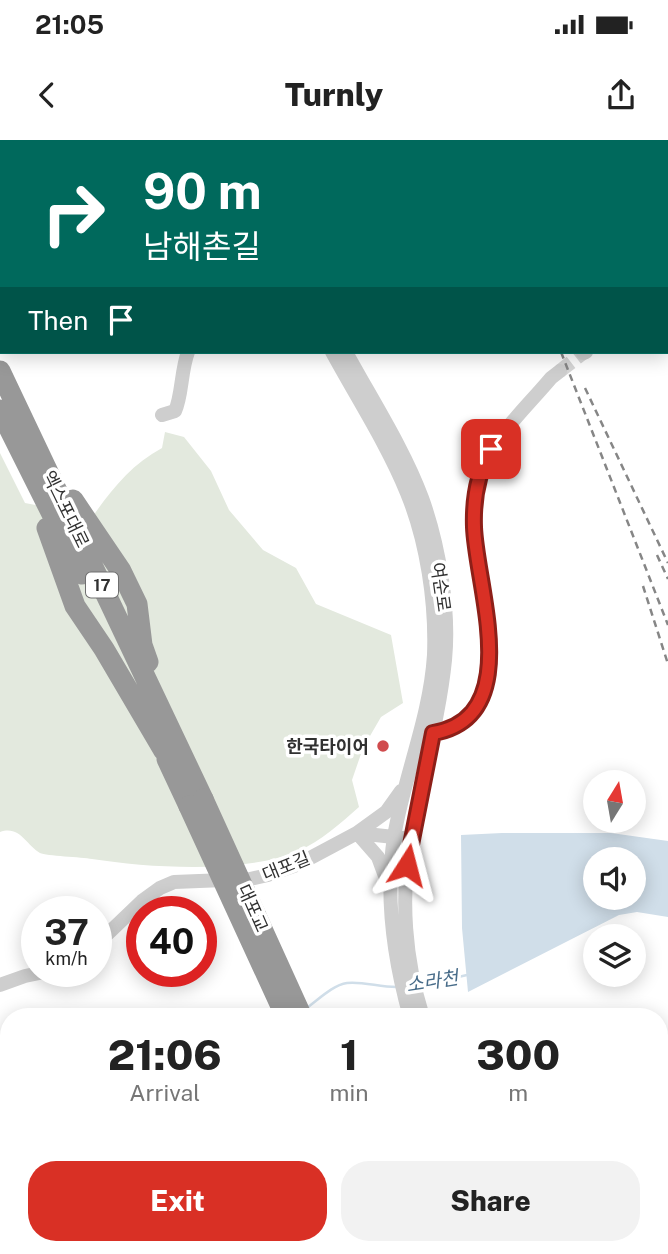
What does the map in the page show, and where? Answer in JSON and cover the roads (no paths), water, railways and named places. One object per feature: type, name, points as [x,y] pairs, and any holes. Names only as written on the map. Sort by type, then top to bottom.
[{"type":"highway","name":"엑스포대로","points":[[3,376],[102,583],[170,749]]},
{"type":"highway","name":"엑스포대로","points":[[0,410],[196,803]]},
{"type":"highway","points":[[0,428],[38,501],[75,606],[170,749]]},
{"type":"highway","name":"대포교","points":[[196,803],[282,1008]]},
{"type":"highway","name":"대포교","points":[[196,803],[298,1008]]},
{"type":"street","points":[[162,415],[175,411],[179,404],[178,390],[187,354]]},
{"type":"street","name":"여순로","points":[[333,354],[407,493],[419,531],[433,621],[433,656],[425,716],[394,837],[400,864]]},
{"type":"street","name":"여순로","points":[[347,354],[423,500],[442,583],[445,659],[411,839],[400,864]]},
{"type":"street","points":[[433,733],[448,731],[468,716],[482,695],[489,672],[487,624],[474,524],[475,498],[481,469],[491,449],[551,378],[560,371]]},
{"type":"street","name":"대포길","points":[[112,930],[142,901],[167,884],[183,880],[250,879],[297,865],[357,832],[391,808],[411,771]]},
{"type":"street","points":[[357,832],[411,839]]},
{"type":"street","points":[[357,832],[378,857],[391,892],[405,972],[415,1008]]},
{"type":"street","points":[[391,892],[400,864]]},
{"type":"street","points":[[400,864],[406,917],[405,972]]},
{"type":"street","points":[[0,985],[21,977]]},
{"type":"waterway","name":"소라천","points":[[419,986],[467,975]]},
{"type":"waterway","name":"소라천","points":[[308,1007],[342,984],[399,987]]},
{"type":"tunnel","points":[[560,371],[582,354]]},
{"type":"railway","points":[[562,354],[668,625]]},
{"type":"railway","points":[[585,388],[668,563]]},
{"type":"railway","points":[[657,555],[668,579]]},
{"type":"railway","points":[[643,586],[668,664]]},
{"type":"place","name":"한국타이어","points":[[383,746]]}]
